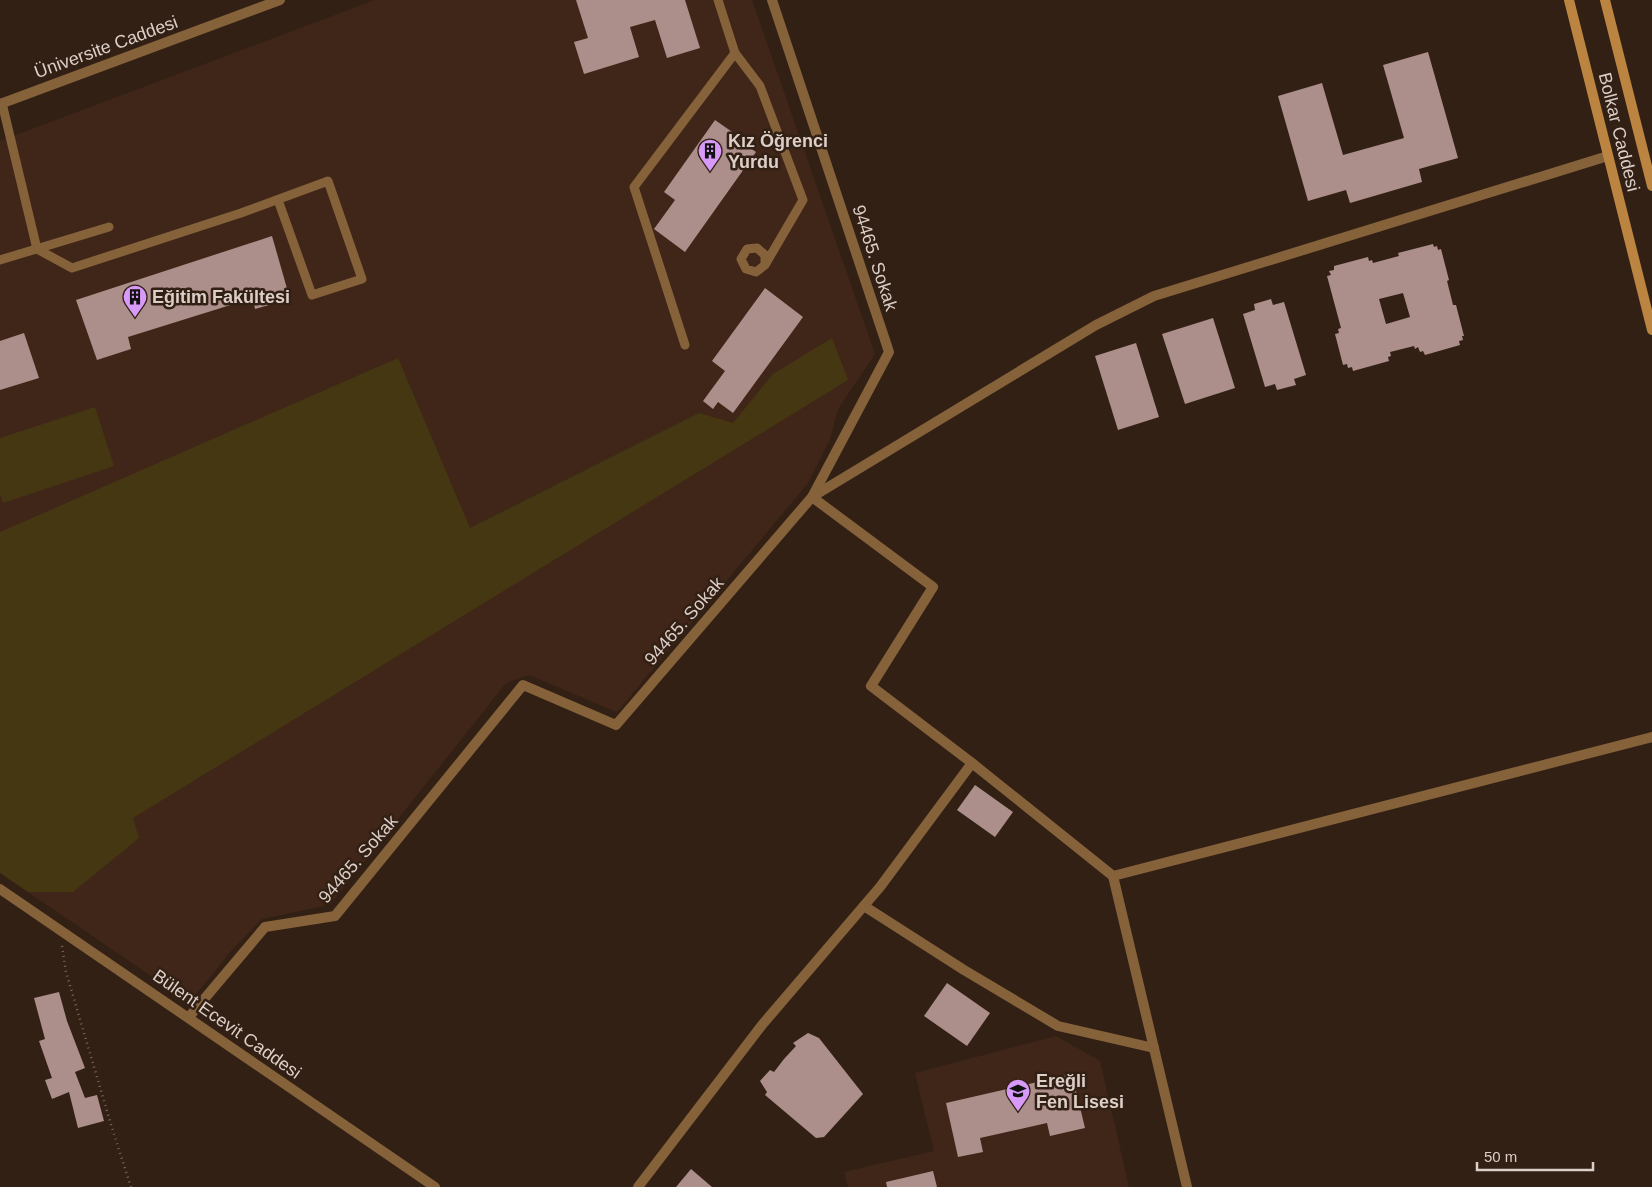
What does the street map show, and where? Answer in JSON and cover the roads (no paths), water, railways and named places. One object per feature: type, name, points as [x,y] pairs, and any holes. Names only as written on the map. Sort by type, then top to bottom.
[{"type":"main road","name":"Bolkar Caddesi","points":[[1570,0],[1652,330]]},
{"type":"main road","name":"Bolkar Caddesi","points":[[1605,0],[1652,186]]},
{"type":"street","name":"Üniversite Caddesi","points":[[1,104],[280,0]]},
{"type":"street","name":"94465. Sokak","points":[[189,1017],[265,928],[335,916],[523,685],[616,725],[812,497],[889,352],[772,0]]},
{"type":"street","points":[[1188,1187],[1113,876],[972,763],[871,686],[933,587],[812,497],[1096,325],[1154,296],[1608,156]]},
{"type":"street","points":[[1113,876],[1652,737]]},
{"type":"street","points":[[638,1187],[762,1025],[880,887],[972,763]]},
{"type":"street","name":"Bülent Ecevit Caddesi","points":[[0,889],[434,1187]]},
{"type":"street","points":[[864,906],[964,970],[1058,1026],[1154,1048]]},
{"type":"lane","points":[[718,0],[735,53],[760,86],[803,200],[765,266]]},
{"type":"lane","points":[[685,345],[634,187],[735,53]]},
{"type":"lane","points":[[1,104],[37,249],[72,268],[278,200],[328,181],[362,279],[312,295],[278,200]]},
{"type":"lane","points":[[0,260],[109,227]]},
{"type":"place","name":"Kız Öğrenci Yurdu","points":[[710,172]]},
{"type":"place","name":"Eğitim Fakültesi","points":[[135,318]]},
{"type":"place","name":"Ereğli Fen Lisesi","points":[[1018,1112]]}]
